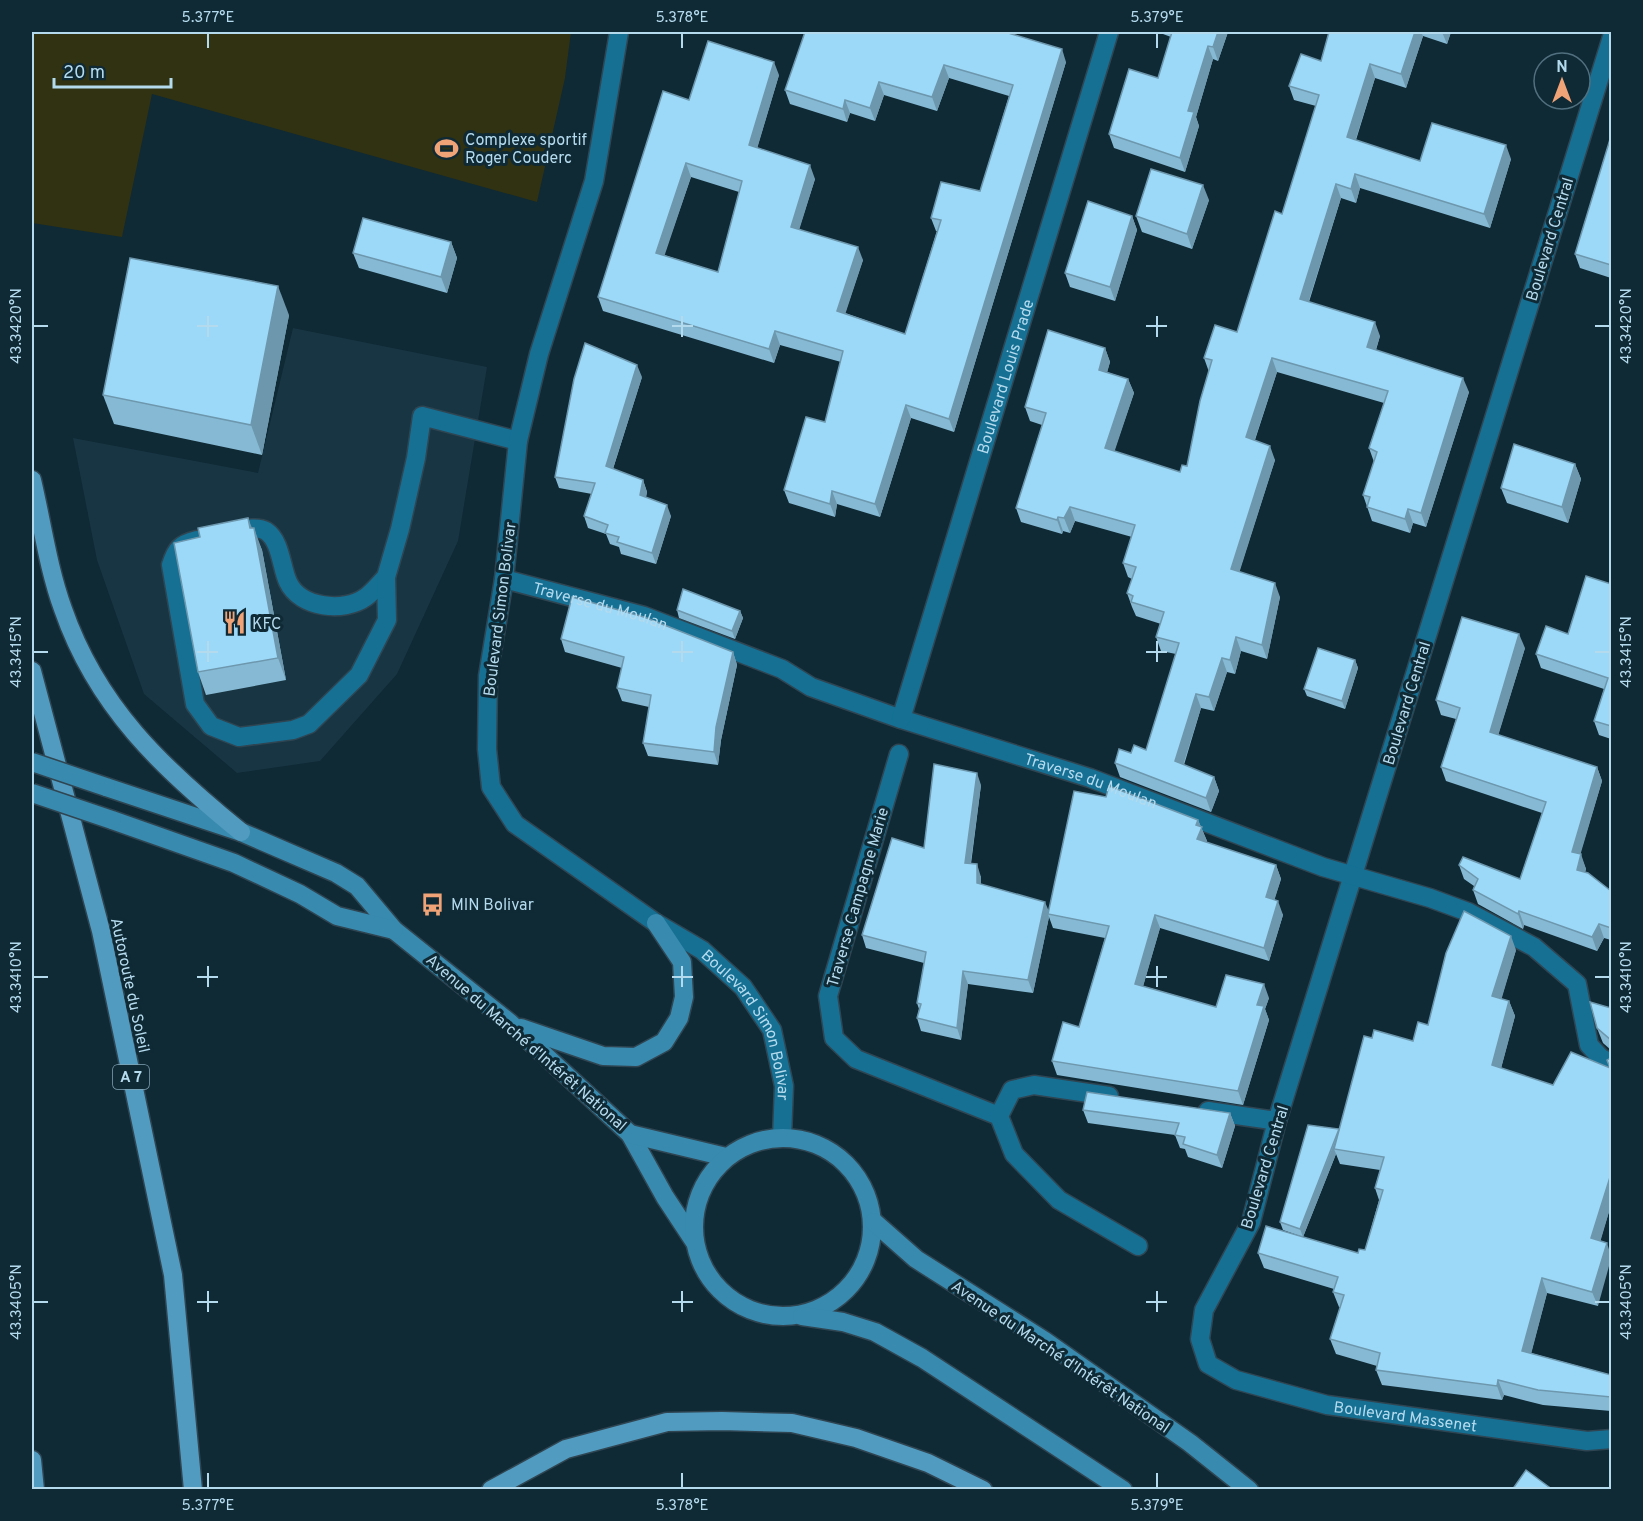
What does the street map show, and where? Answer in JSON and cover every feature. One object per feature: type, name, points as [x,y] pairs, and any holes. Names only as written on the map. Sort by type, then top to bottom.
[{"type":"highway","points":[[32,480],[62,607],[81,655],[104,694],[124,722],[156,757],[189,789],[241,832]]},
{"type":"highway","name":"Autoroute du Soleil","points":[[32,671],[101,931],[173,1275],[193,1490]]},
{"type":"highway","points":[[491,1490],[566,1449],[667,1422],[722,1421],[792,1423],[856,1438],[928,1463],[983,1490]]},
{"type":"highway","points":[[32,1460],[35,1490]]},
{"type":"main road","name":"Avenue du Marché d'Intérêt National","points":[[32,762],[241,832],[336,873],[357,886],[394,930],[510,1023],[630,1134],[665,1197],[694,1240]]},
{"type":"main road","name":"Avenue du Marché d'Intérêt National","points":[[32,793],[234,863],[300,894],[337,916],[394,930]]},
{"type":"main road","points":[[510,1023],[565,1045],[603,1056],[636,1057],[664,1042],[679,1018],[684,997],[682,962],[656,923]]},
{"type":"main road","name":"Avenue du Marché d'Intérêt National","points":[[630,1134],[726,1157]]},
{"type":"main road","points":[[798,1315],[825,1307],[852,1286],[869,1256],[874,1222],[866,1189],[846,1161],[816,1142],[782,1137],[752,1142],[726,1157],[706,1181],[695,1209],[694,1240],[703,1267],[719,1290],[743,1307],[769,1315],[798,1315],[843,1322],[875,1332],[922,1358],[1123,1490]]},
{"type":"main road","name":"Avenue du Marché d'Intérêt National","points":[[874,1222],[916,1259],[1045,1341],[1190,1443],[1248,1490]]},
{"type":"street","name":"Boulevard Simon Bolivar","points":[[619,32],[594,182],[538,354],[518,441],[504,579],[488,676],[487,749],[491,787],[515,824],[656,923],[702,950],[743,987],[772,1030],[784,1086],[782,1137]]},
{"type":"street","name":"Boulevard Louis Prade","points":[[901,719],[1109,32]]},
{"type":"street","name":"Boulevard Central","points":[[1208,1364],[1200,1339],[1204,1310],[1251,1222],[1277,1121],[1611,37]]},
{"type":"street","points":[[386,577],[365,598],[341,607],[314,603],[297,596],[288,583],[275,541],[265,531],[252,528],[183,543],[176,551],[171,565],[195,704],[211,726],[239,737],[293,730],[309,724],[359,675],[387,620],[386,577],[400,529],[416,458],[422,416],[518,441]]},
{"type":"street","name":"Traverse du Moulan","points":[[504,579],[644,616],[782,669],[811,687],[901,719],[1090,778],[1353,876],[1430,898],[1468,912],[1534,947],[1577,984],[1589,1045],[1600,1058],[1611,1064]]},
{"type":"street","name":"Traverse Campagne Marie","points":[[899,754],[828,996],[834,1038],[856,1059],[999,1116]]},
{"type":"street","points":[[1127,1098],[1034,1084],[1012,1090],[999,1116],[1014,1154],[1059,1200],[1138,1246]]},
{"type":"street","points":[[1185,1107],[1277,1121]]},
{"type":"street","name":"Boulevard Massenet","points":[[1208,1364],[1236,1380],[1327,1405],[1587,1441],[1611,1439]]},
{"type":"shaded area","points":[[293,328],[487,367],[458,541],[397,674],[320,761],[237,773],[144,694],[97,560],[73,438],[258,473]]},
{"type":"green space","name":"Complexe sportif Roger Couderc","points":[[32,32],[571,32],[565,78],[537,202],[152,94],[122,237],[32,223]]},
{"type":"building","points":[[805,32],[1005,32],[1062,49],[949,419],[906,405],[875,504],[832,491],[830,504],[784,490],[806,417],[825,422],[843,351],[775,331],[769,349],[598,297],[663,91],[689,100],[708,41],[774,62],[749,145],[810,165],[791,227],[858,247],[837,311],[905,334],[941,220],[931,218],[941,182],[980,191],[1013,85],[944,65],[932,97],[879,82],[870,108],[845,100],[843,109],[785,90]],"holes":[[[686,163],[742,181],[718,272],[656,253]]]},
{"type":"building","points":[[1172,32],[1218,32],[1213,47],[1208,46],[1188,111],[1194,112],[1180,158],[1109,134],[1129,69],[1158,78]]},
{"type":"building","points":[[1329,32],[1415,32],[1401,74],[1370,64],[1347,137],[1420,161],[1432,123],[1506,145],[1484,214],[1355,174],[1351,189],[1336,184],[1300,299],[1375,322],[1367,347],[1463,378],[1421,513],[1408,509],[1405,519],[1367,507],[1370,497],[1363,495],[1377,452],[1369,448],[1388,391],[1272,358],[1246,437],[1270,446],[1231,569],[1275,583],[1262,645],[1236,637],[1230,660],[1222,658],[1209,697],[1196,694],[1175,761],[1214,777],[1206,798],[1115,763],[1119,749],[1131,753],[1134,745],[1146,750],[1179,643],[1156,637],[1164,612],[1131,602],[1133,596],[1127,593],[1136,567],[1123,563],[1135,525],[1070,507],[1064,518],[1058,517],[1057,520],[1016,508],[1046,413],[1025,407],[1048,330],[1105,348],[1099,370],[1128,379],[1105,448],[1180,472],[1182,465],[1187,466],[1200,401],[1212,360],[1204,358],[1215,325],[1237,332],[1275,211],[1282,214],[1319,95],[1289,86],[1301,54],[1321,61]]},
{"type":"building","points":[[1611,136],[1611,265],[1575,254]]},
{"type":"building","points":[[1151,169],[1203,185],[1187,234],[1136,216]]},
{"type":"building","points":[[1088,201],[1132,216],[1110,287],[1065,273]]},
{"type":"building","points":[[363,218],[451,242],[441,277],[353,253]]},
{"type":"building","points":[[130,258],[278,286],[251,425],[103,395]]},
{"type":"building","points":[[585,343],[637,365],[606,466],[643,480],[640,495],[667,505],[652,553],[617,542],[619,537],[605,533],[608,525],[584,516],[595,483],[555,477],[574,379]]},
{"type":"building","points":[[1514,444],[1575,464],[1562,507],[1501,488]]},
{"type":"building","name":"KFC","points":[[248,518],[250,528],[254,528],[278,658],[198,672],[174,543],[200,537],[198,528]]},
{"type":"building","points":[[1586,576],[1611,584],[1611,726],[1594,721],[1608,678],[1536,654],[1546,626],[1568,634]]},
{"type":"building","points":[[683,589],[740,611],[732,631],[677,610]]},
{"type":"building","points":[[572,597],[644,617],[733,652],[716,727],[714,752],[643,743],[651,695],[617,688],[624,657],[561,639]]},
{"type":"building","points":[[1462,617],[1519,634],[1490,732],[1597,767],[1572,852],[1581,854],[1577,870],[1588,873],[1611,891],[1611,928],[1599,924],[1592,937],[1519,911],[1518,914],[1473,890],[1478,879],[1459,865],[1463,857],[1520,879],[1546,802],[1441,767],[1460,708],[1436,700]]},
{"type":"building","points":[[1318,648],[1355,660],[1342,701],[1304,689]]},
{"type":"building","points":[[934,764],[977,773],[965,863],[977,864],[977,883],[1045,902],[1028,980],[963,971],[957,1028],[917,1018],[921,1004],[917,1003],[926,952],[862,935],[892,838],[924,848]]},
{"type":"building","points":[[1109,786],[1198,820],[1196,825],[1202,827],[1197,839],[1276,865],[1266,897],[1278,901],[1264,948],[1155,915],[1135,984],[1216,1007],[1226,975],[1264,984],[1257,1005],[1264,1006],[1238,1091],[1052,1061],[1063,1022],[1079,1027],[1109,926],[1048,914],[1074,791],[1106,797]]},
{"type":"building","points":[[1464,911],[1511,936],[1492,996],[1509,1001],[1492,1065],[1553,1085],[1571,1052],[1610,1068],[1607,1060],[1611,1058],[1611,1174],[1591,1238],[1607,1243],[1592,1292],[1542,1278],[1522,1351],[1611,1375],[1611,1397],[1538,1390],[1498,1380],[1497,1386],[1376,1370],[1380,1353],[1330,1339],[1344,1295],[1333,1292],[1338,1277],[1258,1253],[1266,1226],[1358,1253],[1359,1249],[1365,1250],[1383,1190],[1375,1188],[1384,1157],[1334,1149],[1364,1036],[1372,1038],[1374,1030],[1413,1041],[1418,1022],[1428,1025],[1446,953]]},
{"type":"building","points":[[1590,1002],[1611,1008],[1611,1040],[1597,1028]]},
{"type":"building","points":[[1087,1092],[1230,1113],[1217,1155],[1183,1144],[1185,1137],[1175,1135],[1179,1123],[1083,1110]]},
{"type":"building","points":[[1308,1125],[1339,1129],[1300,1229],[1280,1222]]},
{"type":"building","points":[[1526,1470],[1553,1490],[1512,1490]]},
{"type":"place","name":"Complexe sportif Roger Couderc","points":[[447,148]]},
{"type":"place","name":"KFC","points":[[234,623]]},
{"type":"place","name":"MIN Bolivar","points":[[433,904]]}]
